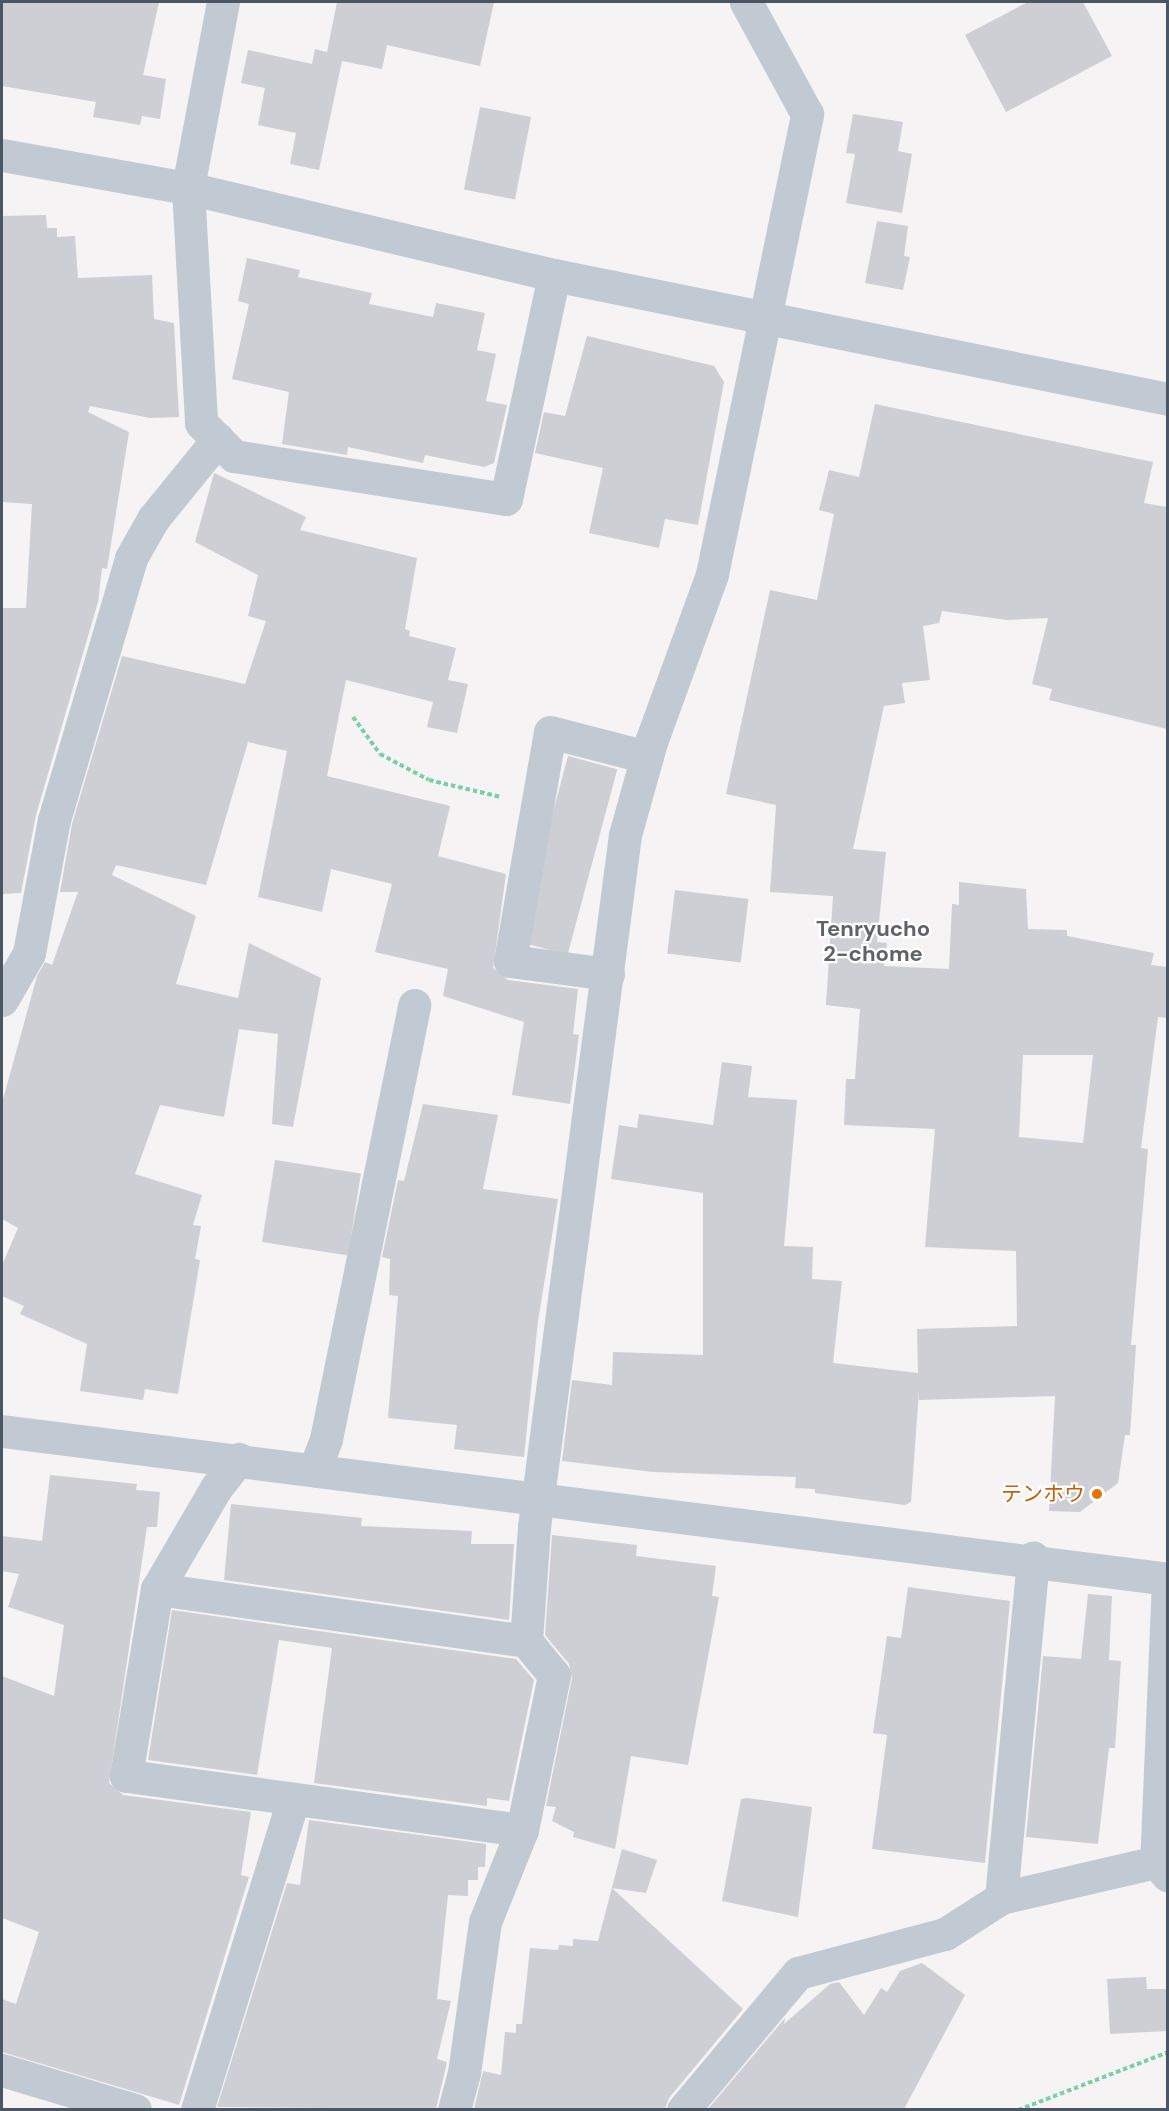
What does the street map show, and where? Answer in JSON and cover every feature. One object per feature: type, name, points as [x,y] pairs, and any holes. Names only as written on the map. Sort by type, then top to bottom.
[{"type":"street","points":[[223,2],[188,188],[201,423],[234,456],[506,499],[554,275]]},
{"type":"street","points":[[526,1641],[538,1496],[625,835],[647,757],[712,574],[768,317],[807,114],[746,2]]},
{"type":"street","points":[[2,154],[188,188],[554,275],[1167,399]]},
{"type":"street","points":[[2,1000],[29,953],[54,820],[131,558],[153,519],[218,439]]},
{"type":"street","points":[[608,974],[510,961],[537,802],[550,732],[647,757]]},
{"type":"street","points":[[315,1468],[326,1439],[414,1005]]},
{"type":"street","points":[[2,1431],[1033,1558],[1167,1579],[1162,1869],[1001,1898],[945,1934],[798,1973],[683,2109]]},
{"type":"street","points":[[239,1459],[216,1488],[157,1589],[126,1776],[522,1830]]},
{"type":"street","points":[[1001,1898],[1033,1558]]},
{"type":"street","points":[[157,1589],[526,1641],[554,1675],[522,1830],[485,1923],[464,2073],[454,2109]]},
{"type":"street","points":[[197,2109],[292,1799]]},
{"type":"street","points":[[2,2070],[135,2109]]},
{"type":"path","points":[[353,717],[380,754],[429,780],[537,802]]},
{"type":"path","points":[[1018,2109],[1167,2052]]},
{"type":"building","points":[[2,2],[159,2],[143,75],[166,79],[160,119],[142,116],[140,125],[93,117],[96,102],[2,86]]},
{"type":"building","points":[[337,2],[494,2],[480,66],[387,45],[382,69],[342,61],[319,170],[290,164],[296,133],[258,125],[265,88],[241,83],[248,50],[312,64],[315,49],[327,52]]},
{"type":"building","points":[[1028,2],[1083,2],[1112,56],[1006,112],[965,35]]},
{"type":"building","points":[[480,107],[531,117],[515,199],[464,189]]},
{"type":"building","points":[[853,114],[903,122],[898,151],[912,154],[902,213],[846,203],[855,154],[846,153]]},
{"type":"building","points":[[46,215],[47,228],[57,228],[57,237],[75,236],[78,278],[152,275],[154,319],[174,323],[179,417],[150,418],[90,406],[88,412],[129,432],[107,569],[102,568],[98,602],[36,815],[21,893],[2,894],[2,608],[26,608],[32,504],[2,502],[2,216]]},
{"type":"building","points":[[877,221],[908,226],[904,256],[910,257],[903,290],[865,283]]},
{"type":"building","points":[[247,258],[300,270],[298,277],[372,293],[369,304],[433,317],[436,303],[485,313],[477,350],[496,354],[486,401],[507,405],[494,463],[484,467],[425,455],[423,463],[348,447],[347,455],[282,444],[289,392],[232,379],[249,304],[238,301]]},
{"type":"building","points":[[587,336],[714,366],[724,382],[698,525],[665,519],[659,548],[589,533],[603,468],[535,453],[544,412],[565,416]]},
{"type":"building","points":[[875,404],[1153,462],[1144,503],[1167,507],[1167,729],[1049,700],[1052,689],[1032,684],[1048,618],[1007,620],[942,611],[939,623],[923,626],[930,680],[902,683],[905,703],[884,706],[853,849],[886,852],[877,942],[887,943],[884,966],[949,969],[952,904],[959,905],[959,882],[1026,889],[1028,929],[1067,930],[1067,936],[1154,953],[1151,965],[1167,967],[1167,1018],[1158,1017],[1141,1148],[1148,1149],[1131,1345],[1136,1345],[1130,1435],[1125,1435],[1118,1483],[1080,1512],[1049,1511],[1055,1396],[919,1400],[919,1391],[911,1502],[905,1505],[815,1493],[815,1489],[795,1488],[796,1477],[653,1472],[562,1461],[572,1380],[612,1385],[613,1352],[703,1355],[703,1193],[611,1179],[619,1125],[637,1128],[639,1114],[713,1125],[722,1062],[752,1066],[748,1097],[797,1100],[784,1246],[813,1247],[812,1279],[842,1281],[833,1363],[918,1373],[917,1329],[1017,1326],[1016,1251],[925,1247],[935,1129],[844,1125],[846,1079],[855,1079],[860,1009],[826,1005],[833,896],[770,892],[776,805],[726,794],[770,590],[817,600],[834,514],[819,510],[829,470],[859,477]],"holes":[[[1023,1055],[1093,1055],[1083,1143],[1019,1137]]]},
{"type":"building","points":[[214,473],[306,517],[300,530],[417,558],[405,629],[410,631],[409,636],[456,648],[448,680],[468,684],[457,733],[427,727],[433,702],[346,680],[327,776],[450,806],[438,856],[506,874],[493,968],[508,980],[578,989],[573,1034],[579,1035],[570,1104],[512,1095],[524,1022],[443,996],[448,969],[375,952],[392,884],[331,869],[322,912],[258,897],[287,751],[248,742],[206,885],[116,865],[112,875],[196,916],[176,984],[238,998],[249,943],[321,978],[293,1127],[272,1124],[278,1034],[239,1029],[224,1117],[160,1105],[135,1174],[202,1195],[193,1225],[201,1226],[195,1259],[200,1260],[178,1394],[145,1389],[143,1400],[80,1391],[87,1344],[20,1314],[24,1306],[2,1296],[2,1265],[18,1228],[2,1219],[2,1103],[37,976],[45,962],[52,965],[78,892],[60,892],[72,824],[122,656],[245,684],[266,621],[248,616],[258,575],[195,542]]},
{"type":"building","points":[[568,756],[617,769],[568,955],[518,941]]},
{"type":"building","points":[[675,890],[748,899],[741,963],[667,954]]},
{"type":"building","points":[[423,1104],[498,1115],[483,1189],[558,1199],[538,1321],[524,1457],[454,1449],[457,1425],[388,1418],[398,1296],[389,1295],[390,1259],[382,1257],[398,1180],[404,1181]]},
{"type":"building","points":[[275,1160],[361,1174],[348,1256],[262,1242]]},
{"type":"building","points":[[50,1475],[137,1484],[136,1490],[160,1492],[157,1527],[147,1527],[109,1783],[123,1795],[251,1812],[241,1875],[249,1877],[179,2105],[2,2052],[2,1999],[16,2004],[39,1932],[2,1918],[2,1676],[54,1696],[64,1625],[8,1607],[19,1574],[2,1571],[2,1536],[42,1541]]},
{"type":"building","points":[[231,1504],[362,1518],[361,1526],[472,1531],[471,1544],[514,1544],[509,1620],[224,1580]]},
{"type":"building","points":[[552,1535],[637,1545],[636,1556],[716,1566],[712,1596],[719,1597],[688,1765],[631,1756],[615,1849],[573,1837],[574,1832],[552,1821],[556,1807],[546,1806],[572,1678],[569,1664],[545,1635]]},
{"type":"building","points":[[908,1587],[1010,1601],[985,1863],[872,1849],[887,1735],[873,1733],[887,1636],[901,1638]]},
{"type":"building","points":[[1088,1594],[1112,1596],[1109,1660],[1121,1661],[1115,1748],[1109,1748],[1098,1844],[1026,1837],[1043,1656],[1081,1659]]},
{"type":"building","points":[[172,1610],[516,1659],[534,1680],[509,1801],[487,1798],[487,1806],[314,1783],[332,1648],[279,1640],[257,1775],[148,1760]]},
{"type":"building","points":[[741,1799],[812,1807],[798,1917],[722,1901]]},
{"type":"building","points":[[309,1820],[486,1844],[485,1867],[478,1867],[478,1880],[468,1880],[468,1896],[448,1895],[437,1999],[451,2001],[437,2059],[447,2062],[436,2109],[217,2107],[287,1883],[300,1885]]},
{"type":"building","points":[[622,1849],[657,1860],[646,1893],[612,1888],[743,2009],[669,2098],[665,2109],[474,2109],[483,2071],[501,2075],[505,2032],[516,2033],[516,2024],[522,2024],[530,1948],[558,1950],[559,1945],[573,1946],[573,1939],[598,1941]]},
{"type":"building","points":[[922,1963],[965,1995],[904,2109],[708,2109],[785,2018],[784,2024],[830,1984],[839,1982],[864,2015],[881,1988],[887,1992],[900,1971]]},
{"type":"building","points":[[1146,1977],[1147,1989],[1167,1989],[1167,2031],[1110,2034],[1107,1979]]},
{"type":"place","name":"テンホウ","points":[[1097,1494]]},
{"type":"district","name":"Tenryucho 2-chome","points":[[873,940]]}]
